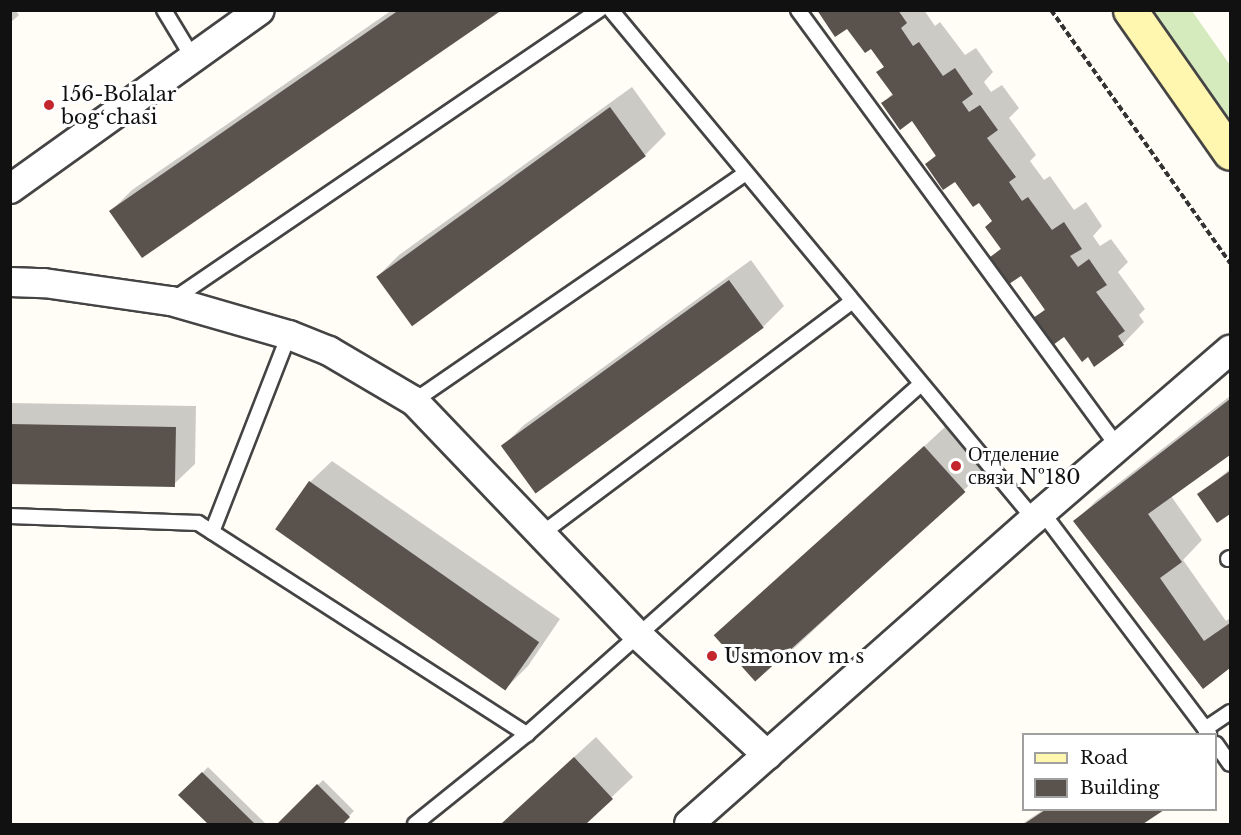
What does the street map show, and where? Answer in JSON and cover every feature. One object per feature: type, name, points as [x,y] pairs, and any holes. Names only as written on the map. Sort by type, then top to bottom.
[{"type":"street","points":[[10,189],[260,10]]},
{"type":"street","points":[[1130,10],[1230,153]]},
{"type":"street","points":[[10,282],[44,283],[171,301],[289,335],[329,351],[414,401],[540,536],[637,634],[767,755]]},
{"type":"street","points":[[689,825],[1038,516],[1230,350]]},
{"type":"lane","points":[[164,10],[193,57]]},
{"type":"lane","points":[[171,301],[598,10]]},
{"type":"lane","points":[[611,10],[744,174],[921,384],[1038,516],[1207,732],[1230,712]]},
{"type":"lane","points":[[798,10],[1118,447]]},
{"type":"lane","points":[[414,401],[744,174]]},
{"type":"lane","points":[[540,536],[852,302]]},
{"type":"lane","points":[[212,532],[289,335]]},
{"type":"lane","points":[[415,825],[526,734],[921,384]]},
{"type":"lane","points":[[10,516],[198,523],[526,734]]},
{"type":"lane","points":[[1217,747],[1230,764]]},
{"type":"path","points":[[1051,10],[1230,263]]},
{"type":"green space","points":[[1154,11],[1192,11],[1230,65],[1230,119]]},
{"type":"building","points":[[399,10],[502,10],[142,258],[109,211]]},
{"type":"building","points":[[817,10],[898,10],[907,23],[901,28],[913,46],[919,42],[943,76],[955,68],[973,94],[962,102],[969,112],[980,105],[998,130],[987,138],[1016,177],[1009,182],[1022,201],[1028,197],[1052,230],[1064,222],[1082,249],[1070,256],[1078,267],[1089,259],[1107,285],[1096,292],[1125,331],[1118,336],[1124,345],[1094,367],[1088,357],[1082,362],[1064,337],[1053,345],[1033,318],[1045,310],[1021,276],[1009,284],[990,257],[1001,249],[985,227],[992,221],[979,203],[973,207],[955,182],[943,190],[925,164],[936,156],[912,121],[900,130],[881,103],[893,95],[876,72],[884,67],[871,49],[865,53],[847,29],[835,37]]},
{"type":"building","points":[[610,107],[646,156],[412,326],[376,277]]},
{"type":"building","points":[[729,280],[764,328],[536,493],[501,446]]},
{"type":"building","points":[[1230,399],[1230,455],[1148,514],[1182,562],[1160,578],[1204,641],[1230,623],[1230,668],[1203,689],[1073,521]]},
{"type":"building","points":[[10,424],[176,427],[175,487],[10,484]]},
{"type":"building","points":[[924,446],[965,492],[755,681],[714,635]]},
{"type":"building","points":[[1230,471],[1230,514],[1217,523],[1197,494]]},
{"type":"building","points":[[309,481],[539,642],[505,691],[275,529]]},
{"type":"building","points":[[574,757],[613,799],[586,824],[501,824]]},
{"type":"building","points":[[202,772],[255,824],[208,824],[178,795]]},
{"type":"building","points":[[317,784],[350,817],[343,824],[277,824]]},
{"type":"building","points":[[1044,811],[1162,811],[1143,824],[1024,824]]},
{"type":"place","name":"156-Bolalar bogʻchasi","points":[[49,105]]},
{"type":"place","name":"Отделение связи №180","points":[[956,466]]},
{"type":"place","name":"Usmonov m s","points":[[712,656]]}]
